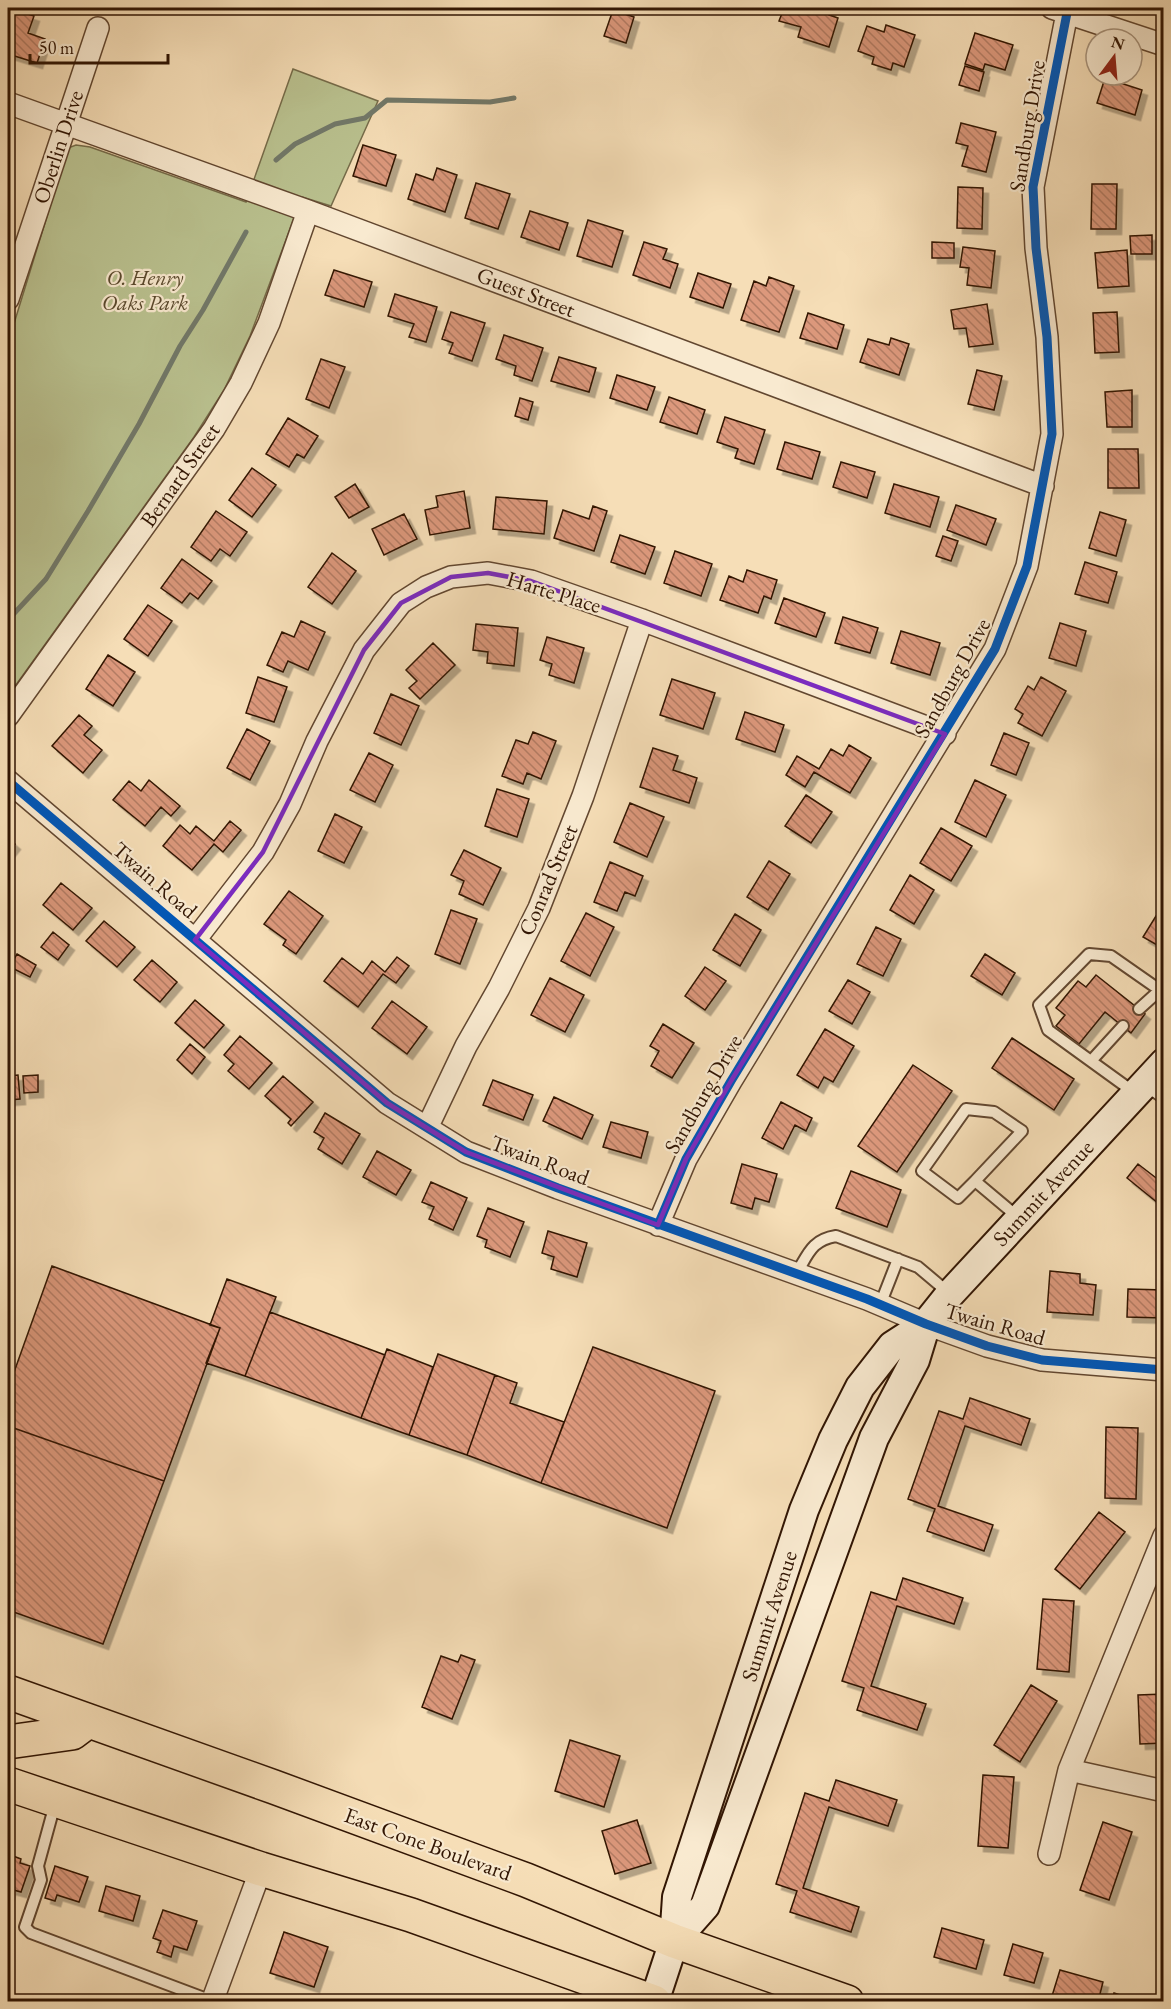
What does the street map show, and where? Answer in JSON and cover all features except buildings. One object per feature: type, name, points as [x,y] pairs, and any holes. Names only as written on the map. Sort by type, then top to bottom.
[{"type":"main road","name":"Summit Avenue","points":[[654,2001],[674,1941],[677,1897],[761,1638],[808,1500],[833,1440],[860,1387],[892,1346],[926,1324],[950,1294],[1020,1218],[1148,1092],[1164,1064]]},
{"type":"main road","name":"Summit Avenue","points":[[674,1941],[705,1906],[874,1438],[915,1360],[926,1324]]},
{"type":"main road","name":"East Cone Boulevard","points":[[8,1692],[526,1880],[674,1941],[847,2001]]},
{"type":"main road","points":[[8,1742],[72,1733],[88,1721]]},
{"type":"main road","points":[[8,1784],[261,1869],[411,1915],[654,2001]]},
{"type":"street","points":[[1059,10],[1164,45]]},
{"type":"street","name":"Sandburg Drive","points":[[658,1225],[686,1159],[726,1090],[995,649],[1027,566],[1052,434],[1047,336],[1036,248],[1033,187],[1059,10]]},
{"type":"street","name":"Oberlin Drive","points":[[8,299],[98,28]]},
{"type":"street","name":"Guest Street","points":[[8,103],[308,211],[1043,486]]},
{"type":"street","name":"Bernard Street","points":[[8,716],[214,429],[241,383],[269,323],[308,211]]},
{"type":"street","name":"Harte Place","points":[[195,939],[263,852],[290,804],[317,741],[364,650],[401,603],[426,587],[451,577],[488,573],[531,581],[642,620],[945,734]]},
{"type":"street","name":"Conrad Street","points":[[427,1128],[466,1046],[499,988],[539,908],[583,796],[642,620]]},
{"type":"street","name":"Twain Road","points":[[8,780],[387,1103],[466,1152],[987,1346],[1042,1360],[1164,1370]]},
{"type":"street","points":[[1049,1854],[1069,1770],[1164,1536]]},
{"type":"street","points":[[1069,1770],[1164,1791]]},
{"type":"street","points":[[212,2001],[261,1869]]},
{"type":"lane","points":[[1139,1009],[1162,991],[1111,956],[1089,954],[1039,1005],[1048,1030],[1091,1061],[1148,1092]]},
{"type":"lane","points":[[1091,1061],[1123,1026]]},
{"type":"lane","points":[[966,1109],[994,1112],[1022,1131],[975,1181],[958,1198],[922,1171],[966,1109]]},
{"type":"lane","points":[[975,1181],[1020,1218]]},
{"type":"lane","points":[[796,1274],[812,1247],[823,1238],[836,1236],[918,1267],[950,1294]]},
{"type":"lane","points":[[880,1305],[898,1259]]},
{"type":"lane","points":[[56,1801],[38,1866],[41,1880],[25,1927],[31,1933],[212,2001]]},
{"type":"highlighted area","points":[[488,573],[531,581],[945,734],[731,1081],[686,1159],[658,1225],[466,1152],[427,1128],[387,1103],[195,940],[263,852],[364,650],[401,603],[451,577]]},
{"type":"green space","name":"O. Henry Oaks Park","points":[[293,69],[378,101],[331,206],[302,197],[250,336],[224,390],[194,437],[8,696],[8,343],[68,148],[76,145],[90,147],[246,202]]},
{"type":"waterway","points":[[276,160],[295,144],[335,124],[365,118],[387,100],[490,102],[514,98]]},
{"type":"waterway","points":[[8,620],[46,579],[88,511],[246,232]]},
{"type":"cycle path","points":[[658,1225],[686,1159],[731,1081],[995,649],[1027,566],[1052,434],[1047,337],[1036,248],[1033,187],[1067,13]]},
{"type":"cycle path","points":[[8,781],[387,1103],[466,1152],[558,1188],[867,1299],[987,1346],[1042,1360],[1164,1370]]}]
